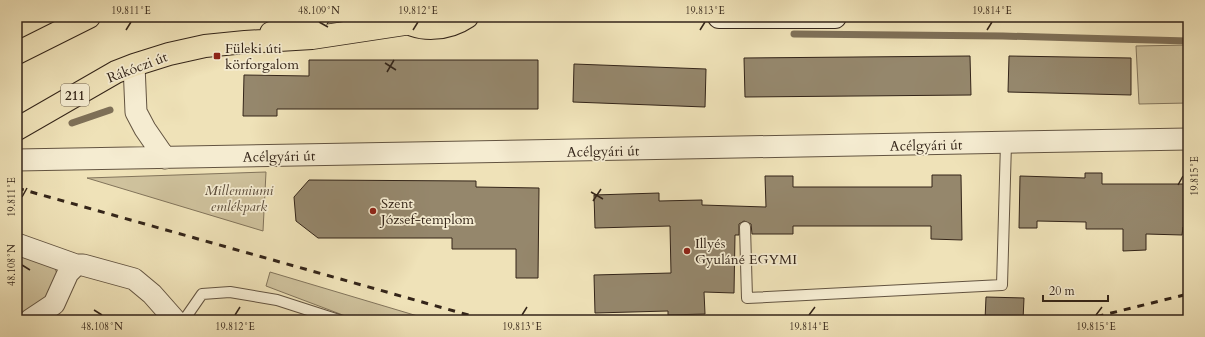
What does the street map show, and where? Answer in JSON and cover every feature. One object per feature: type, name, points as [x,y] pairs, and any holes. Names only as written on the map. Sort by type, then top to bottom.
[{"type":"main road","name":"211","points":[[245,42],[318,17]]},
{"type":"main road","name":"211","points":[[245,42],[312,38],[405,20],[420,26],[440,28],[458,23],[467,17]]},
{"type":"main road","points":[[719,17],[835,17]]},
{"type":"main road","points":[[17,53],[86,18]]},
{"type":"main road","name":"Rákóczi út","points":[[17,129],[90,86],[134,65],[169,54],[205,46],[245,42]]},
{"type":"street","points":[[134,65],[136,112],[144,129],[166,158]]},
{"type":"street","name":"Acélgyári út","points":[[17,160],[1188,139]]},
{"type":"street","points":[[17,244],[76,265],[92,266],[134,279],[152,294],[175,320]]},
{"type":"street","points":[[30,320],[54,304],[68,273],[76,265]]},
{"type":"lane","points":[[745,227],[747,298],[1002,285],[1006,143]]},
{"type":"lane","points":[[184,320],[202,294],[230,292],[277,300],[339,320]]},
{"type":"green space","points":[[1188,45],[1188,103],[1139,104],[1136,46]]},
{"type":"green space","name":"Millenniumi emlékpark","points":[[266,172],[263,231],[87,178]]},
{"type":"green space","points":[[17,253],[54,266],[58,276],[51,294],[21,320],[17,320]]},
{"type":"green space","points":[[270,272],[431,320],[356,320],[266,286]]},
{"type":"building","points":[[970,56],[971,95],[745,97],[744,58]]},
{"type":"building","points":[[1009,56],[1131,58],[1131,95],[1008,92]]},
{"type":"building","points":[[309,60],[538,60],[538,109],[277,109],[277,116],[243,116],[244,75],[309,76]]},
{"type":"building","points":[[574,64],[706,69],[705,107],[573,102]]},
{"type":"building","points":[[1085,173],[1102,173],[1102,184],[1188,184],[1188,228],[1183,227],[1182,235],[1146,234],[1146,250],[1123,251],[1123,229],[1086,229],[1086,222],[1037,221],[1037,228],[1019,228],[1020,176],[1085,178]]},
{"type":"building","points":[[932,175],[961,175],[962,240],[931,239],[931,226],[793,226],[793,234],[752,234],[751,224],[744,221],[739,224],[739,235],[735,235],[734,293],[704,292],[705,314],[668,315],[668,311],[595,313],[594,275],[671,273],[670,226],[595,228],[594,195],[659,193],[659,201],[702,200],[702,205],[766,207],[765,176],[793,176],[793,187],[932,187]]},
{"type":"building","points":[[309,180],[476,181],[476,187],[539,188],[538,278],[516,278],[516,249],[452,249],[452,238],[318,238],[296,221],[294,197]]},
{"type":"building","points":[[986,297],[1024,298],[1023,320],[985,320]]},
{"type":"waterway","points":[[794,34],[1003,36],[1188,41]]},
{"type":"waterway","points":[[72,123],[110,110]]},
{"type":"railway","points":[[17,188],[486,320]]},
{"type":"railway","points":[[1083,320],[1188,294]]},
{"type":"place","name":"Füleki úti körforgalom","points":[[217,56]]},
{"type":"place","name":"Szent József-templom","points":[[373,211]]},
{"type":"place","name":"Illyés Gyuláné EGYMI","points":[[687,251]]}]
